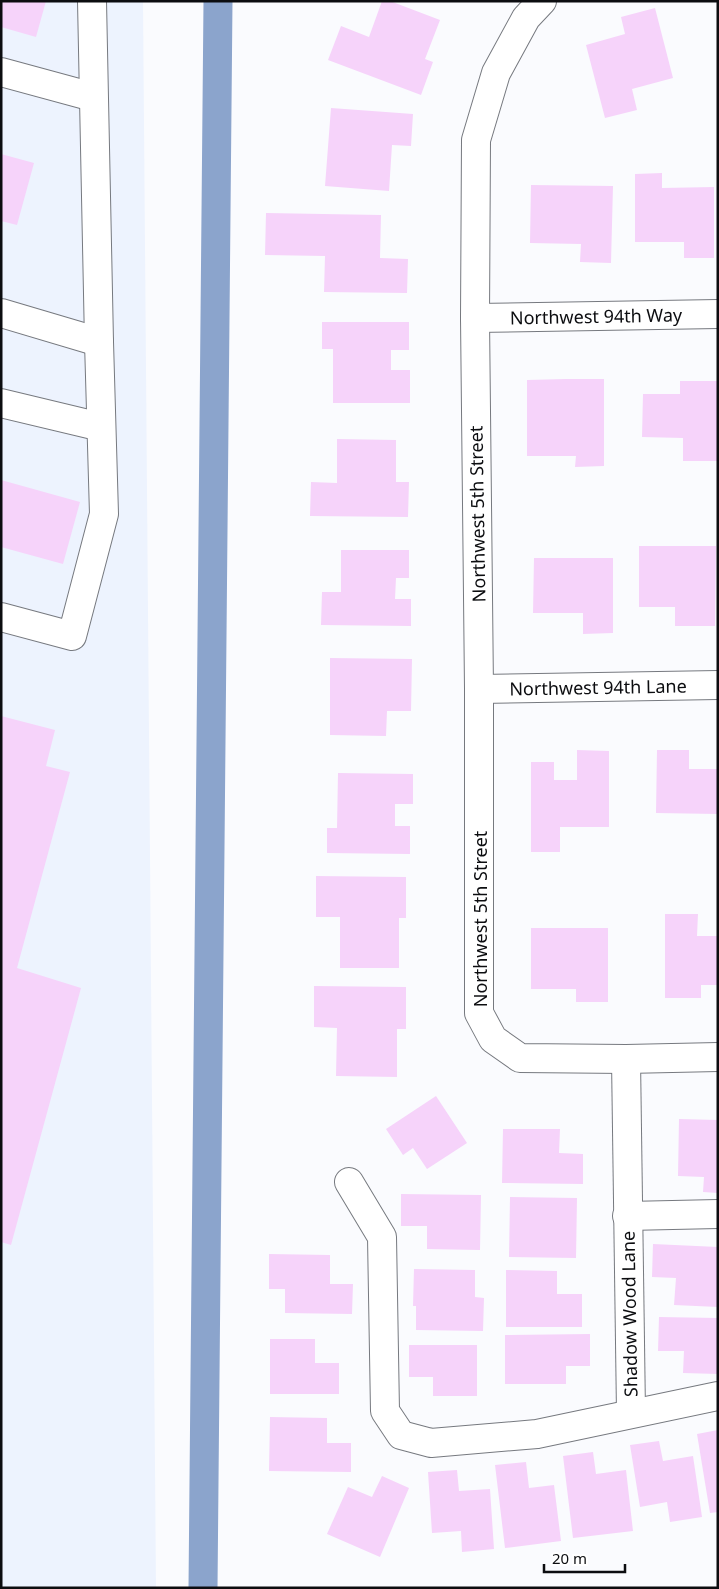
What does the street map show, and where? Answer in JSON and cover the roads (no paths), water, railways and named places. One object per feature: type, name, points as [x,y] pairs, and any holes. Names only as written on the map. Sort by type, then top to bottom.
[{"type":"street","points":[[1,617],[72,636],[104,514],[92,1]]},
{"type":"street","name":"Northwest 5th Street","points":[[542,1],[526,18],[496,73],[476,140],[475,318],[479,689],[479,1013],[492,1039],[520,1058],[626,1059]]},
{"type":"street","points":[[1,72],[93,96]]},
{"type":"street","points":[[1,313],[99,342]]},
{"type":"street","name":"Northwest 94th Way","points":[[475,318],[718,314]]},
{"type":"street","points":[[1,403],[101,427]]},
{"type":"street","name":"Northwest 94th Lane","points":[[479,689],[718,685]]},
{"type":"street","points":[[626,1059],[718,1057]]},
{"type":"street","name":"Shadow Wood Lane","points":[[626,1059],[631,1413]]},
{"type":"street","name":"Shadow Wood Lane","points":[[349,1182],[382,1237],[385,1411],[401,1436],[431,1443],[537,1434],[718,1396]]},
{"type":"street","name":"Shadow Wood Lane","points":[[627,1216],[718,1214]]},
{"type":"waterway","points":[[203,1588],[218,1]]}]
